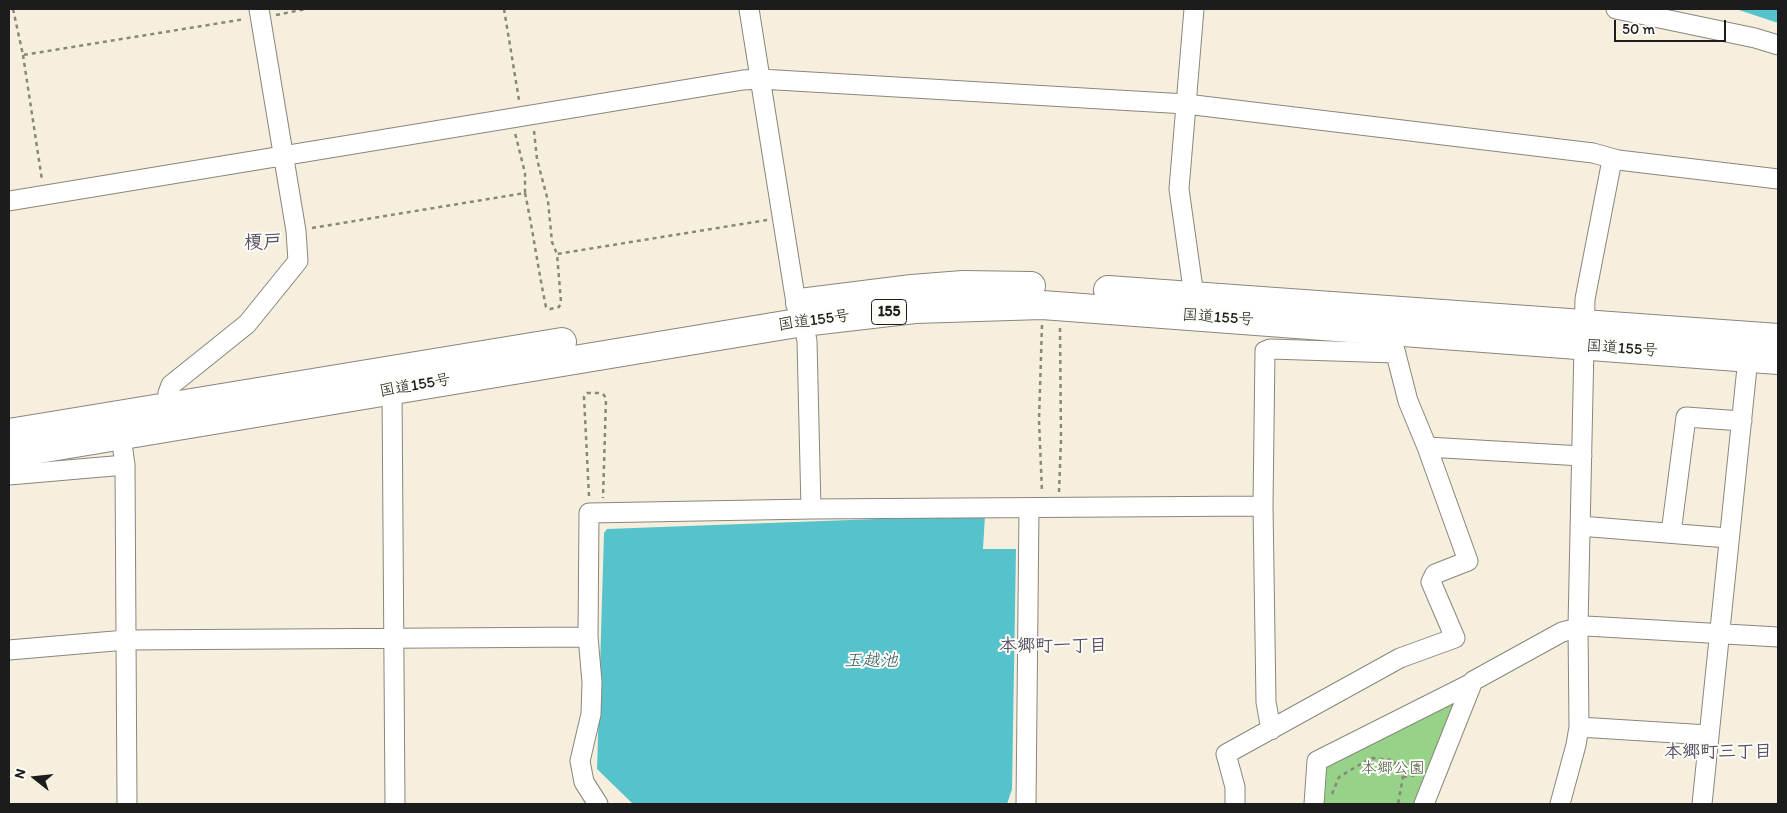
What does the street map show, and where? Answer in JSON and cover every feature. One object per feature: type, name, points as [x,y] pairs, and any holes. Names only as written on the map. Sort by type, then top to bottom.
[{"type":"highway","name":"国道155号","points":[[9,454],[392,390],[912,289],[963,285],[1041,286],[1194,296],[1584,334],[1748,358],[1778,360]]},
{"type":"highway","name":"国道155号","points":[[9,433],[169,406],[800,312],[915,309],[1042,316],[1393,342],[1584,334],[1778,338]]},
{"type":"street","points":[[749,9],[800,312],[807,341],[811,509]]},
{"type":"street","points":[[1194,9],[1179,189],[1194,296]]},
{"type":"street","points":[[1616,9],[1755,38],[1778,45]]},
{"type":"street","points":[[169,406],[168,393],[171,385],[247,324],[298,262],[296,231],[282,157],[260,13]]},
{"type":"street","points":[[9,201],[743,80],[1186,104],[1593,152],[1618,160]]},
{"type":"street","points":[[1560,804],[1579,727],[1578,626],[1585,298],[1612,160],[1778,179]]},
{"type":"street","points":[[1234,804],[1235,787],[1226,754],[1271,730],[1400,658],[1455,638],[1431,582],[1435,574],[1468,561],[1427,447],[1408,401],[1393,342],[1270,349],[1265,351],[1263,506],[1266,702],[1271,730]]},
{"type":"street","points":[[1702,804],[1748,358]]},
{"type":"street","points":[[392,390],[395,804]]},
{"type":"street","points":[[1671,533],[1686,416],[1742,421]]},
{"type":"street","points":[[121,436],[125,465],[128,804]]},
{"type":"street","points":[[1427,447],[1582,456]]},
{"type":"street","points":[[9,475],[125,465]]},
{"type":"street","points":[[598,804],[584,782],[580,761],[591,714],[592,682],[588,637],[596,512],[1263,506]]},
{"type":"street","points":[[1026,804],[1043,508]]},
{"type":"street","points":[[1580,526],[1728,538]]},
{"type":"street","points":[[1314,804],[1317,761],[1470,684],[1562,632],[1578,626],[1657,628],[1778,637]]},
{"type":"street","points":[[9,650],[126,640],[588,637]]},
{"type":"street","points":[[1424,804],[1470,684]]},
{"type":"street","points":[[1579,727],[1708,735]]},
{"type":"path","points":[[13,9],[44,195]]},
{"type":"path","points":[[22,55],[260,13],[306,9]]},
{"type":"path","points":[[504,9],[522,117],[525,193],[533,225],[537,264],[546,307],[550,309],[559,307],[561,302],[557,254],[549,229],[548,201],[537,159],[522,117]]},
{"type":"path","points":[[296,231],[525,193]]},
{"type":"path","points":[[557,254],[784,217]]},
{"type":"path","points":[[1042,316],[1039,420],[1043,508]]},
{"type":"path","points":[[1042,316],[1061,328],[1061,440],[1043,508]]},
{"type":"path","points":[[598,393],[604,395],[606,399],[596,512],[584,397],[587,394],[598,393]]},
{"type":"path","points":[[1332,795],[1339,777],[1371,758],[1393,760],[1404,777],[1398,804]]},
{"type":"green space","name":"本郷公園","points":[[1450,697],[1455,704],[1418,804],[1320,804],[1322,771],[1328,765]]},
{"type":"water","points":[[1735,9],[1778,9],[1778,23],[1739,10]]},
{"type":"water","name":"玉越池","points":[[985,515],[983,549],[1016,549],[1012,789],[1007,804],[633,804],[597,769],[604,533],[607,529]]},
{"type":"district","name":"榎戸","points":[[263,243]]},
{"type":"district","name":"本郷町一丁目","points":[[1053,646]]},
{"type":"district","name":"本郷町三丁目","points":[[1718,752]]}]
